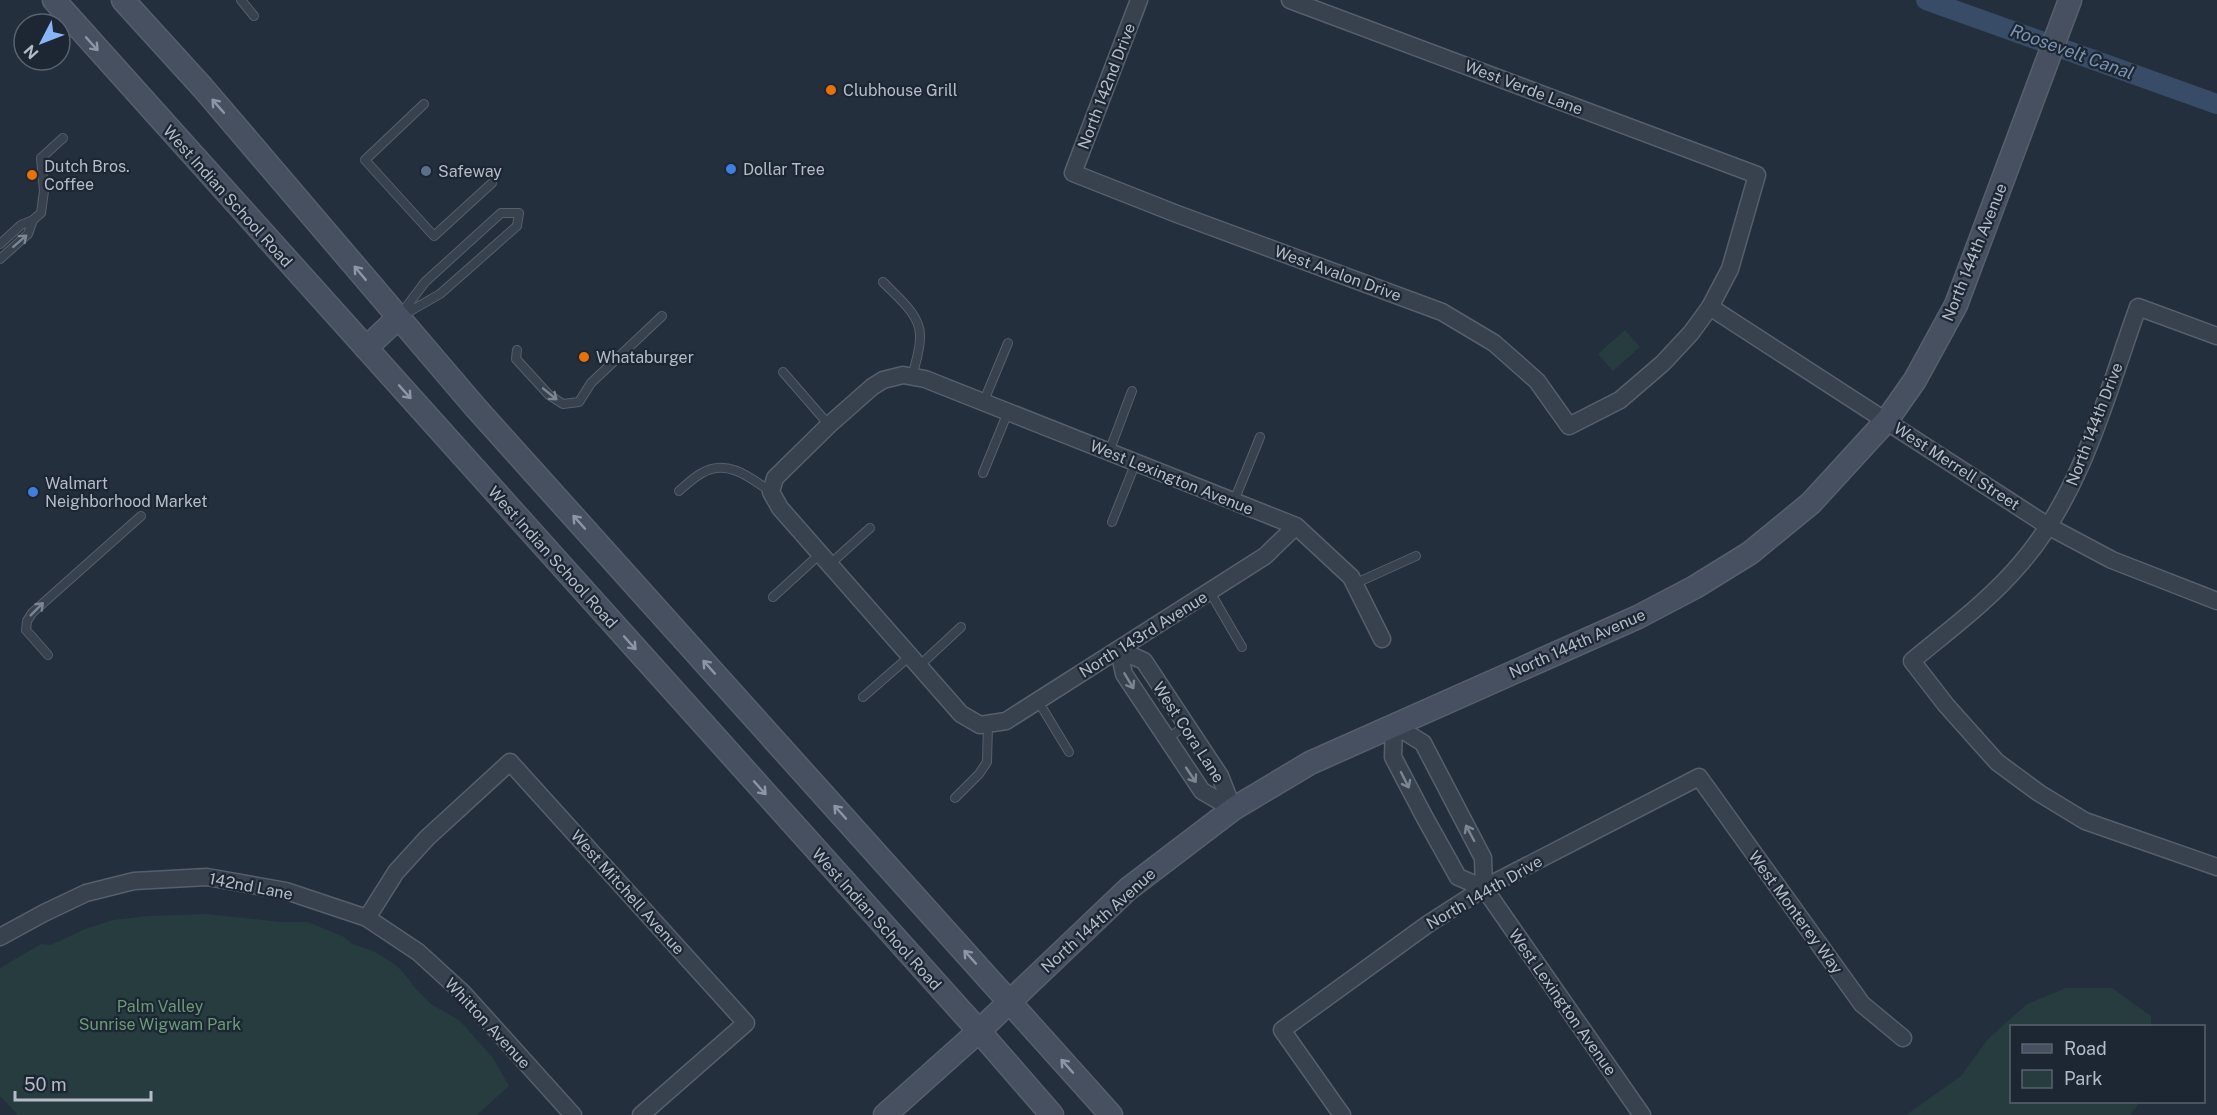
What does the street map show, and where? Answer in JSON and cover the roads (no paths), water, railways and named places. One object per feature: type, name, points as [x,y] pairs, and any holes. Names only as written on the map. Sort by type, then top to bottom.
[{"type":"main road","name":"West Indian School Road","points":[[54,0],[1052,1115]]},
{"type":"main road","points":[[123,0],[203,88],[476,408],[1111,1115]]},
{"type":"main road","name":"North 144th Avenue","points":[[885,1115],[979,1031],[1128,889],[1233,809],[1311,763],[1638,617],[1695,587],[1741,559],[1811,503],[1887,420],[1915,380],[1956,305],[2070,0]]},
{"type":"main road","points":[[366,348],[398,318]]},
{"type":"street","name":"North 142nd Drive","points":[[1073,173],[1139,0]]},
{"type":"street","name":"West Verde Lane","points":[[1290,0],[1757,175],[1730,269],[1710,307]]},
{"type":"street","name":"West Avalon Drive","points":[[1073,173],[1442,312],[1494,343],[1537,381],[1569,426],[1620,400],[1663,363],[1691,333],[1710,307]]},
{"type":"street","name":"West Merrell Street","points":[[1710,307],[2048,526],[2112,560],[2217,601]]},
{"type":"street","name":"North 144th Drive","points":[[2217,336],[2138,307],[2076,477],[2048,526],[2021,563],[1986,600],[1912,662],[1946,705],[1997,762],[2039,793],[2085,821],[2217,867]]},
{"type":"street","name":"West Lexington Avenue","points":[[829,424],[883,380],[903,375],[925,379],[1296,526],[1351,577],[1382,639]]},
{"type":"street","points":[[829,424],[776,478],[771,492],[780,508],[962,714],[984,724]]},
{"type":"street","name":"North 143rd Avenue","points":[[984,724],[1006,721],[1119,650],[1265,556],[1296,526]]},
{"type":"street","name":"West Cora Lane","points":[[1119,650],[1144,662],[1220,776],[1233,809]]},
{"type":"street","name":"West Cora Lane","points":[[1119,650],[1124,674],[1202,791],[1233,809]]},
{"type":"street","points":[[1394,725],[1423,743],[1483,858],[1484,888],[1458,877],[1425,818],[1393,757],[1394,725]]},
{"type":"street","name":"West Mitchell Avenue","points":[[367,918],[396,872],[427,838],[510,762],[746,1023],[641,1115]]},
{"type":"street","name":"North 144th Drive","points":[[1342,1115],[1282,1030],[1428,924],[1484,888],[1699,777]]},
{"type":"street","name":"West Monterey Way","points":[[1699,777],[1862,1004],[1903,1038]]},
{"type":"street","name":"142nd Lane","points":[[0,937],[86,894],[134,881],[207,877],[286,891],[367,918]]},
{"type":"street","name":"West Lexington Avenue","points":[[1484,888],[1642,1115]]},
{"type":"street","name":"Whitton Avenue","points":[[367,918],[418,952],[464,993],[573,1115]]},
{"type":"lane","points":[[241,0],[254,16]]},
{"type":"lane","points":[[424,104],[365,159],[434,236],[492,183]]},
{"type":"lane","points":[[0,244],[21,225],[33,220],[41,213],[43,203],[41,158],[63,138]]},
{"type":"lane","points":[[501,213],[519,213],[517,226],[440,294],[398,318],[425,282],[501,213]]},
{"type":"lane","points":[[0,259],[28,234],[33,220]]},
{"type":"lane","points":[[883,282],[910,310],[918,322],[920,335],[912,376]]},
{"type":"lane","points":[[517,350],[516,359],[549,396],[563,404],[579,402],[591,384],[662,316]]},
{"type":"lane","points":[[983,402],[1008,343]]},
{"type":"lane","points":[[783,372],[829,424]]},
{"type":"lane","points":[[1109,452],[1132,391]]},
{"type":"lane","points":[[983,473],[1008,412]]},
{"type":"lane","points":[[1234,501],[1260,437]]},
{"type":"lane","points":[[1112,522],[1136,462]]},
{"type":"lane","points":[[679,491],[702,472],[720,466],[743,473],[771,492]]},
{"type":"lane","points":[[48,655],[26,630],[27,621],[32,613],[141,516]]},
{"type":"lane","points":[[773,597],[870,528]]},
{"type":"lane","points":[[1354,584],[1416,555]]},
{"type":"lane","points":[[1210,592],[1242,646]]},
{"type":"lane","points":[[863,697],[961,627]]},
{"type":"lane","points":[[1038,701],[1070,752]]},
{"type":"lane","points":[[955,798],[979,774],[987,762],[984,724]]},
{"type":"lane","points":[[1167,739],[1186,726]]},
{"type":"waterway","name":"Roosevelt Canal","points":[[1926,0],[2217,104]]},
{"type":"place","name":"Clubhouse Grill","points":[[831,90]]},
{"type":"place","name":"Dollar Tree","points":[[731,169]]},
{"type":"place","name":"Safeway","points":[[426,171]]},
{"type":"place","name":"Dutch Bros. Coffee","points":[[32,175]]},
{"type":"place","name":"Whataburger","points":[[584,357]]},
{"type":"place","name":"Walmart Neighborhood Market","points":[[33,492]]},
{"type":"park label","name":"Palm Valley Sunrise Wigwam Park","points":[[160,1015]]}]
